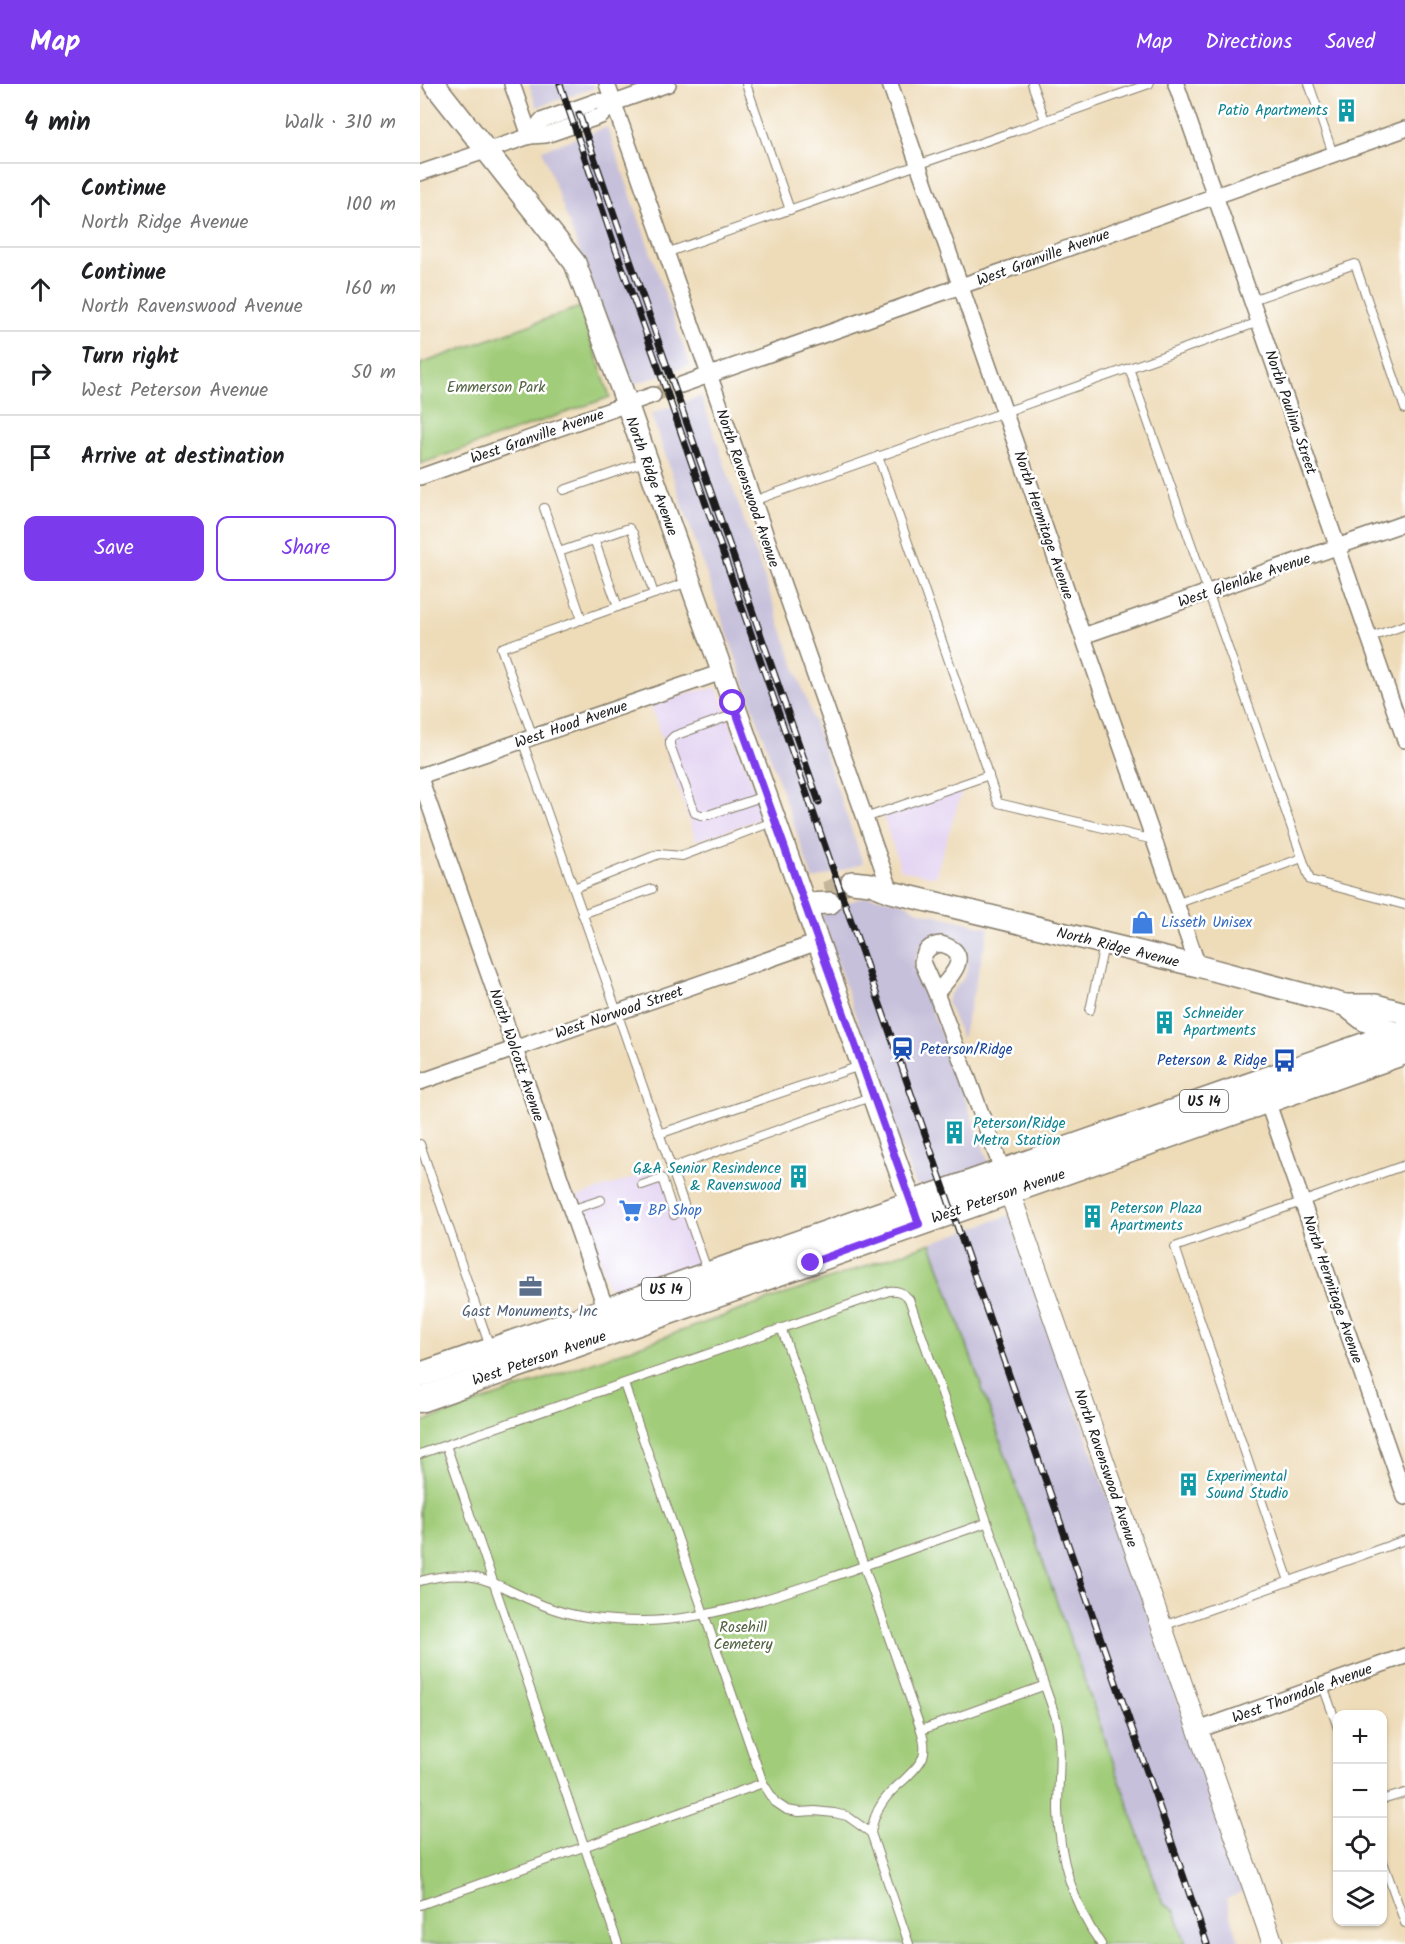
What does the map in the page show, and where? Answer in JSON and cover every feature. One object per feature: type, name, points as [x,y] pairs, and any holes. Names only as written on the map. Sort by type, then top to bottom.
[{"type":"main road","name":"North Ridge Avenue","points":[[434,84],[575,263],[804,904]]},
{"type":"main road","name":"North Ridge Avenue","points":[[854,888],[891,891],[1198,966],[1345,1005],[1364,1020],[1404,1034]]},
{"type":"main road","points":[[828,897],[804,904],[915,1214]]},
{"type":"main road","name":"West Peterson Avenue","points":[[420,1400],[495,1361],[1264,1091],[1404,1034]]},
{"type":"main road","name":"West Peterson Avenue","points":[[610,1321],[708,1274],[915,1214]]},
{"type":"main road","name":"West Peterson Avenue","points":[[420,1375],[495,1361]]},
{"type":"street","points":[[512,84],[530,136]]},
{"type":"street","name":"North Ravenswood Avenue","points":[[607,84],[891,891]]},
{"type":"street","points":[[420,173],[530,136],[542,121],[597,101],[614,103],[668,84]]},
{"type":"street","name":"North Hermitage Avenue","points":[[890,84],[1198,966]]},
{"type":"street","name":"North Paulina Street","points":[[1176,84],[1369,638],[1402,720],[1405,740]]},
{"type":"street","name":"West Granville Avenue","points":[[681,385],[1333,154],[1404,132]]},
{"type":"street","name":"West Granville Avenue","points":[[420,477],[653,395]]},
{"type":"street","name":"West Glenlake Avenue","points":[[1083,636],[1405,523]]},
{"type":"street","name":"West Hood Avenue","points":[[420,777],[722,672]]},
{"type":"street","name":"North Wolcott Avenue","points":[[420,777],[610,1321]]},
{"type":"street","name":"West Norwood Street","points":[[420,1082],[818,942]]},
{"type":"street","name":"North Ravenswood Avenue","points":[[936,993],[1006,1182],[1273,1944]]},
{"type":"street","name":"North Hermitage Avenue","points":[[1264,1091],[1405,1497]]},
{"type":"street","name":"West Thorndale Avenue","points":[[1198,1730],[1405,1656]]},
{"type":"lane","points":[[746,84],[790,210]]},
{"type":"lane","points":[[1032,84],[1045,120]]},
{"type":"lane","points":[[666,253],[1149,84]]},
{"type":"lane","points":[[1309,84],[1333,154]]},
{"type":"lane","points":[[1252,300],[1355,264],[1405,409]]},
{"type":"lane","points":[[753,501],[1259,322]]},
{"type":"lane","points":[[1130,368],[1310,880],[1405,905]]},
{"type":"lane","points":[[878,456],[998,803],[1154,840]]},
{"type":"lane","points":[[564,490],[647,461]]},
{"type":"lane","points":[[544,508],[582,620]]},
{"type":"lane","points":[[559,552],[626,528],[631,530],[654,594]]},
{"type":"lane","points":[[594,539],[618,607]]},
{"type":"lane","points":[[690,581],[501,648],[582,914],[708,1274]]},
{"type":"lane","points":[[1369,638],[1405,625]]},
{"type":"lane","points":[[737,714],[674,735],[670,740],[670,745],[695,813],[708,815],[766,795]]},
{"type":"lane","points":[[865,818],[988,775]]},
{"type":"lane","points":[[574,888],[658,854],[682,856],[775,821]]},
{"type":"lane","points":[[1176,904],[1302,858]]},
{"type":"lane","points":[[582,914],[652,889]]},
{"type":"lane","points":[[1090,1010],[1104,943]]},
{"type":"lane","points":[[659,1134],[861,1065]]},
{"type":"lane","points":[[671,1168],[873,1096]]},
{"type":"lane","points":[[420,1144],[495,1361]]},
{"type":"lane","points":[[1289,1581],[1175,1247],[1405,1165]]},
{"type":"lane","points":[[642,1185],[662,1178],[674,1215]]},
{"type":"lane","points":[[571,1210],[601,1200]]},
{"type":"lane","points":[[420,1454],[889,1291],[896,1291],[909,1299],[1056,1718],[1060,1738],[1058,1810],[1065,1864],[1085,1921],[1099,1943]]},
{"type":"lane","points":[[782,1330],[925,1743],[922,1758],[913,1771],[882,1803],[872,1821],[871,1833],[909,1944]]},
{"type":"lane","points":[[624,1384],[763,1783],[775,1802],[787,1810],[847,1816],[871,1833]]},
{"type":"lane","points":[[446,1445],[618,1944]]},
{"type":"lane","points":[[420,1581],[453,1575],[473,1576],[492,1581],[525,1598],[573,1615],[609,1620],[644,1621],[705,1614],[785,1593],[987,1523]]},
{"type":"lane","points":[[1162,1626],[1405,1540]]},
{"type":"lane","points":[[921,1730],[1043,1686]]},
{"type":"lane","points":[[1323,1686],[1333,1714]]},
{"type":"lane","points":[[420,1905],[763,1783]]},
{"type":"lane","points":[[1387,1799],[1405,1792]]},
{"type":"lane","points":[[1387,1871],[1405,1923]]},
{"type":"shaded area","points":[[529,84],[593,84],[594,88],[537,107]]},
{"type":"shaded area","points":[[607,127],[690,365],[629,386],[542,150]]},
{"type":"shaded area","points":[[701,396],[863,863],[813,880],[651,414]]},
{"type":"shaded area","points":[[717,688],[765,817],[696,841],[651,706],[690,692]]},
{"type":"shaded area","points":[[963,788],[935,877],[901,870],[883,816]]},
{"type":"shaded area","points":[[868,896],[900,901],[919,911],[989,928],[962,1039],[947,1002],[949,995],[963,979],[967,970],[967,952],[951,938],[933,938],[920,947],[914,962],[989,1163],[922,1187],[913,1181],[821,916],[833,907]]},
{"type":"shaded area","points":[[665,1167],[700,1268],[612,1296],[577,1197]]},
{"type":"shaded area","points":[[1010,1215],[1244,1891],[1226,1899],[1240,1944],[1186,1944],[1175,1911],[1163,1904],[931,1243]]},
{"type":"green space","name":"Emmerson Park","points":[[580,307],[610,397],[420,464],[420,364]]},
{"type":"green space","name":"Rosehill Cemetery","points":[[931,1243],[1163,1904],[1175,1911],[1186,1944],[420,1944],[420,1423]]},
{"type":"tunnel","points":[[653,395],[681,385]]},
{"type":"tunnel","points":[[826,892],[852,882]]},
{"type":"railway","points":[[560,84],[1207,1944]]},
{"type":"railway","points":[[579,114],[819,802]]},
{"type":"place","name":"Patio Apartments","points":[[1346,110]]},
{"type":"place","name":"Lisseth Unisex","points":[[1143,922]]},
{"type":"place","name":"Schneider Apartments","points":[[1165,1022]]},
{"type":"place","name":"Peterson/Ridge","points":[[902,1049]]},
{"type":"place","name":"Peterson & Ridge","points":[[1285,1060]]},
{"type":"place","name":"Peterson/Ridge Metra Station","points":[[955,1132]]},
{"type":"place","name":"G&A Senior Resindence & Ravenswood","points":[[799,1177]]},
{"type":"place","name":"BP Shop","points":[[630,1210]]},
{"type":"place","name":"Peterson Plaza Apartments","points":[[1092,1217]]},
{"type":"place","name":"Gast Monuments, Inc","points":[[530,1287]]},
{"type":"place","name":"Experimental Sound Studio","points":[[1188,1485]]},
{"type":"route","points":[[733,703],[919,1224],[811,1263]]}]
